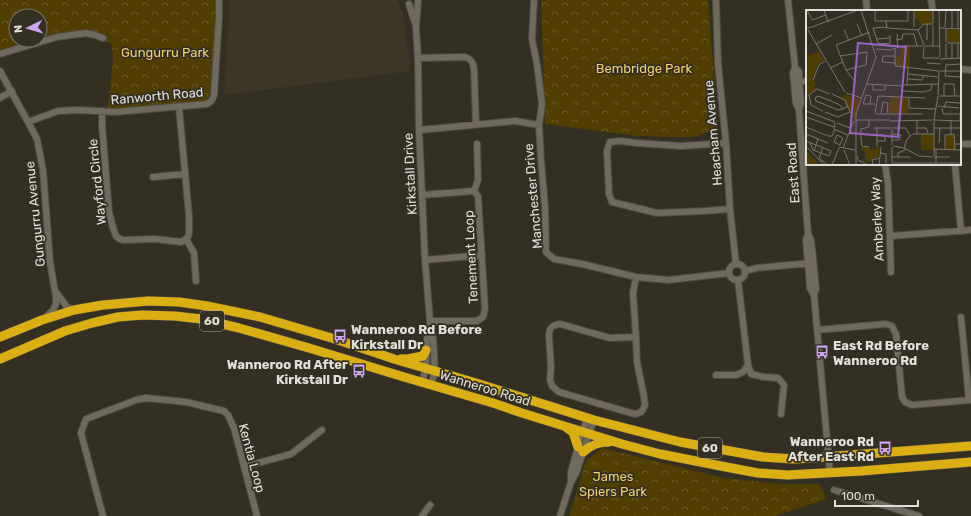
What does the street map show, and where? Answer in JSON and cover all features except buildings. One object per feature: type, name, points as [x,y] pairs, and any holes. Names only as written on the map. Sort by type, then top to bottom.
[{"type":"highway","name":"Wanneroo Road","points":[[0,337],[42,320],[74,310],[103,305],[148,301],[179,302],[260,317],[591,419],[680,442],[746,455],[763,458],[793,459],[970,446]]},
{"type":"highway","name":"Wanneroo Road","points":[[0,359],[65,331],[92,323],[131,316],[175,316],[201,319],[239,328],[493,403],[622,444],[683,459],[758,473],[788,475],[830,474],[971,462]]},
{"type":"highway","points":[[394,359],[423,356],[426,350]]},
{"type":"highway","points":[[564,426],[573,432],[581,450],[599,442],[622,444]]},
{"type":"highway","name":"60","points":[[970,446],[964,452],[965,456],[971,458]]},
{"type":"street","name":"Ranworth Road","points":[[28,122],[58,111],[78,110],[123,112],[210,103],[214,95],[219,0]]},
{"type":"street","name":"Manchester Drive","points":[[534,0],[532,39],[542,104],[539,125],[540,160],[545,207],[546,252],[554,259],[636,277],[668,280],[729,273]]},
{"type":"street","name":"Heacham Avenue","points":[[716,0],[718,64],[736,264]]},
{"type":"street","name":"East Road","points":[[788,0],[795,67],[793,73],[797,82],[801,103],[799,110],[808,234],[806,240],[811,263],[810,288],[814,295],[830,474]]},
{"type":"street","points":[[866,0],[867,10]]},
{"type":"street","points":[[931,0],[933,10]]},
{"type":"street","points":[[407,2],[413,4],[418,1]]},
{"type":"street","name":"Kirkstall Drive","points":[[418,1],[416,27],[419,130],[425,260],[430,321],[433,338],[430,370],[426,384]]},
{"type":"street","name":"Kirkstall Drive","points":[[407,2],[416,27]]},
{"type":"street","points":[[0,54],[57,37],[86,33],[95,34],[103,38]]},
{"type":"street","points":[[418,58],[467,57],[472,61],[474,68],[476,124]]},
{"type":"street","points":[[961,69],[971,70]]},
{"type":"street","name":"Gungurru Avenue","points":[[0,71],[37,139],[43,170],[50,262],[56,292],[56,304],[53,310],[42,320]]},
{"type":"street","points":[[797,82],[806,81]]},
{"type":"street","points":[[797,88],[806,88]]},
{"type":"street","points":[[0,98],[12,91]]},
{"type":"street","points":[[179,107],[189,216],[189,233],[186,239],[194,254],[196,281]]},
{"type":"street","name":"Wayford Circle","points":[[102,112],[109,212],[116,236],[123,240],[155,239],[181,242],[186,239]]},
{"type":"street","points":[[419,130],[516,121],[539,125]]},
{"type":"street","points":[[726,143],[681,146],[621,141],[610,142],[607,151],[609,194],[612,202],[657,213],[704,212],[730,209]]},
{"type":"street","name":"Tenement Loop","points":[[474,191],[478,180],[477,144]]},
{"type":"street","name":"Amberley Way","points":[[885,165],[888,184],[891,272]]},
{"type":"street","points":[[955,165],[961,231]]},
{"type":"street","points":[[153,177],[185,174]]},
{"type":"street","name":"Tenement Loop","points":[[422,195],[474,191]]},
{"type":"street","name":"Tenement Loop","points":[[430,321],[477,321],[483,317],[485,309],[478,196],[474,191]]},
{"type":"street","points":[[890,236],[971,230]]},
{"type":"street","points":[[425,260],[482,255]]},
{"type":"street","points":[[745,271],[756,268],[811,263]]},
{"type":"street","points":[[736,264],[743,266],[745,271],[742,278],[738,280],[733,279],[729,273],[730,268],[736,264]]},
{"type":"street","points":[[636,277],[633,293],[636,337],[637,362],[644,397],[644,409],[636,414],[559,392],[552,386],[550,380],[551,367],[549,331],[555,324],[560,324],[610,338],[636,337]]},
{"type":"street","points":[[738,280],[748,365],[751,374],[778,378],[784,385],[781,414]]},
{"type":"street","name":"Gungurru Avenue","points":[[56,292],[66,307],[74,310]]},
{"type":"street","points":[[817,330],[886,324],[892,326],[896,334],[902,397],[905,402],[912,405],[970,400],[961,317]]},
{"type":"street","name":"Kirkstall Drive","points":[[426,384],[430,370],[426,350],[430,321]]},
{"type":"street","points":[[716,375],[736,375],[743,372],[748,365]]},
{"type":"street","name":"Kentia Loop","points":[[103,516],[81,433],[86,419],[136,400],[146,398],[186,402],[224,411],[228,415],[234,428],[257,516]]},
{"type":"street","points":[[560,516],[571,482],[571,472],[581,450],[585,433],[591,419]]},
{"type":"street","points":[[244,468],[291,454],[322,430]]},
{"type":"street","points":[[834,490],[919,516]]},
{"type":"street","points":[[422,516],[430,505]]},
{"type":"shaded area","points":[[229,0],[398,0],[403,12],[410,71],[224,95]]},
{"type":"green space","name":"Gungurru Park","points":[[0,0],[218,0],[210,103],[107,112],[113,60],[112,45],[103,38],[86,33],[48,42],[48,8],[8,8],[8,48],[25,48],[0,54]]},
{"type":"green space","name":"Bembridge Park","points":[[541,0],[708,0],[718,129],[693,137],[668,137],[638,136],[545,124]]},
{"type":"green space","name":"James Spiers Park","points":[[602,448],[724,478],[781,484],[820,484],[826,499],[776,516],[569,516],[586,461]]},
{"type":"place","name":"Wanneroo Rd Before Kirkstall Dr","points":[[340,336]]},
{"type":"place","name":"East Rd Before Wanneroo Rd","points":[[822,352]]},
{"type":"place","name":"Wanneroo Rd After Kirkstall Dr","points":[[359,371]]},
{"type":"place","name":"Wanneroo Rd After East Rd","points":[[885,448]]}]
